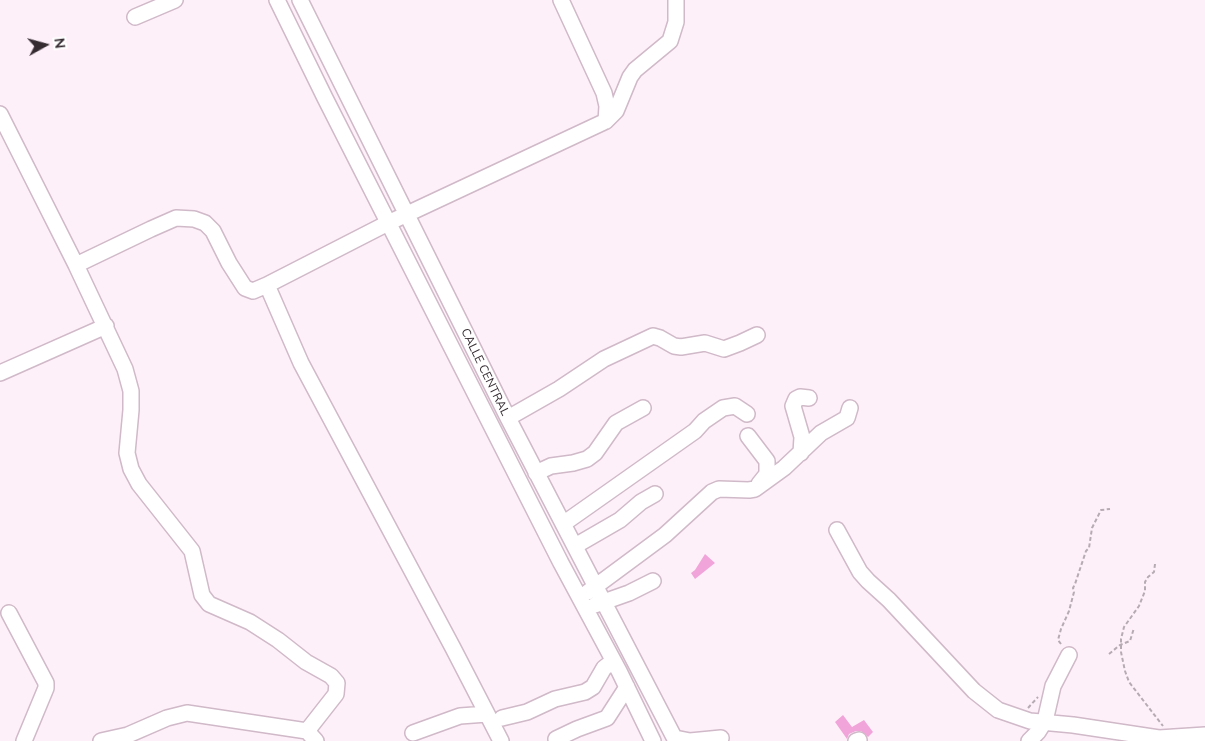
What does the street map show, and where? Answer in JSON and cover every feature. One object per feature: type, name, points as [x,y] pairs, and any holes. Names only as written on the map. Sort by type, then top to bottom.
[{"type":"street","points":[[135,17],[175,0]]},
{"type":"street","name":"CALLE CENTRAL","points":[[277,0],[388,223],[614,661],[653,741]]},
{"type":"street","name":"CALLE CENTRAL","points":[[300,0],[508,418],[676,739]]},
{"type":"street","points":[[561,0],[604,93],[607,106],[606,121]]},
{"type":"street","points":[[76,265],[176,218],[194,219],[205,223],[213,231],[245,288],[253,291],[267,285],[388,223],[606,121],[616,111],[630,76],[670,41],[676,22],[676,0]]},
{"type":"street","points":[[0,114],[106,326],[125,369],[131,391],[132,410],[127,454],[131,468],[139,484],[192,551],[199,589],[205,600],[250,622],[278,640],[306,662],[331,676],[337,683],[336,694],[312,736],[187,713],[167,718],[128,735],[101,741]]},
{"type":"street","points":[[267,285],[302,363],[494,716],[501,741]]},
{"type":"street","points":[[0,373],[106,326]]},
{"type":"street","points":[[508,418],[559,389],[604,359],[653,336],[674,346],[681,347],[705,343],[724,349],[757,335]]},
{"type":"street","points":[[801,453],[802,437],[795,414],[794,402],[800,397],[809,398]]},
{"type":"street","points":[[563,524],[659,457],[723,408],[735,406],[747,414]]},
{"type":"street","points":[[536,473],[551,466],[573,464],[588,459],[595,453],[616,423],[643,408]]},
{"type":"street","points":[[583,603],[606,578],[665,535],[712,492],[719,489],[749,490],[758,486],[784,468],[821,433],[847,418],[850,408]]},
{"type":"street","points":[[748,436],[767,461],[767,474],[758,486]]},
{"type":"street","points":[[575,546],[620,520],[641,502],[656,494]]},
{"type":"street","points":[[837,530],[860,572],[868,581],[889,600],[974,691],[998,710],[1024,719],[1160,738],[1205,735]]},
{"type":"street","points":[[583,603],[604,602],[629,593],[653,581]]},
{"type":"street","points":[[9,612],[46,683],[46,688],[24,741]]},
{"type":"street","points":[[1029,741],[1046,721],[1053,686],[1067,652]]},
{"type":"street","points":[[413,733],[460,716],[494,716],[528,712],[555,700],[585,692],[592,687],[604,668],[614,661]]},
{"type":"street","points":[[556,740],[577,729],[607,718],[627,687]]},
{"type":"street","points":[[676,739],[690,741],[721,738]]},
{"type":"path","points":[[1067,652],[1058,640],[1069,611],[1074,592],[1073,588],[1076,584],[1086,551],[1090,548],[1092,528],[1096,524],[1098,514],[1101,510],[1110,509]]},
{"type":"path","points":[[1155,564],[1154,572],[1148,576],[1145,582],[1145,591],[1139,606],[1124,627],[1121,645],[1125,671],[1129,682],[1150,711],[1163,725],[1160,738]]},
{"type":"path","points":[[1109,654],[1130,641],[1134,628]]},
{"type":"path","points":[[1024,719],[1031,703],[1040,695]]},
{"type":"building","points":[[705,554],[715,563],[695,579],[691,573]]},
{"type":"building","points":[[843,715],[852,727],[864,720],[873,732],[868,737],[861,731],[856,731],[849,734],[847,739],[835,722]]}]
